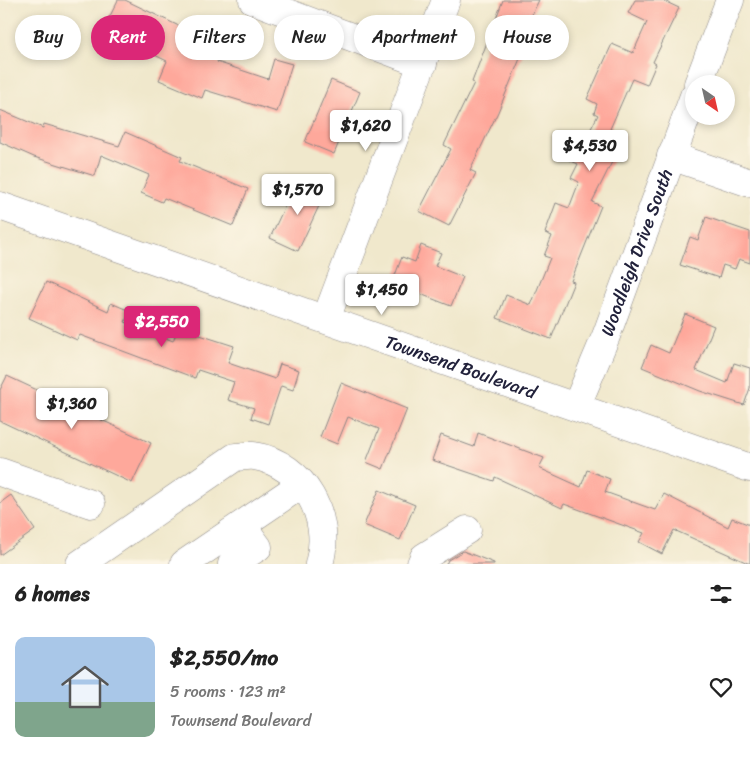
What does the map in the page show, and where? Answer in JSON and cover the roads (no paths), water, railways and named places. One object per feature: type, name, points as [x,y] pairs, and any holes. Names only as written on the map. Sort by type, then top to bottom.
[{"type":"street","points":[[254,0],[422,64]]},
{"type":"street","points":[[326,319],[446,0]]},
{"type":"street","points":[[701,75],[730,0]]},
{"type":"street","name":"Woodleigh Drive South","points":[[576,407],[606,336],[685,121]]},
{"type":"street","points":[[672,156],[750,183]]},
{"type":"street","name":"Townsend Boulevard","points":[[0,206],[750,468]]},
{"type":"street","points":[[80,564],[235,458],[254,455],[283,467],[302,484],[317,506],[324,530],[320,564]]},
{"type":"street","points":[[0,472],[90,504]]},
{"type":"street","points":[[184,564],[302,484]]},
{"type":"street","points":[[232,564],[258,546],[242,525]]},
{"type":"street","points":[[421,564],[424,557],[467,530]]}]
